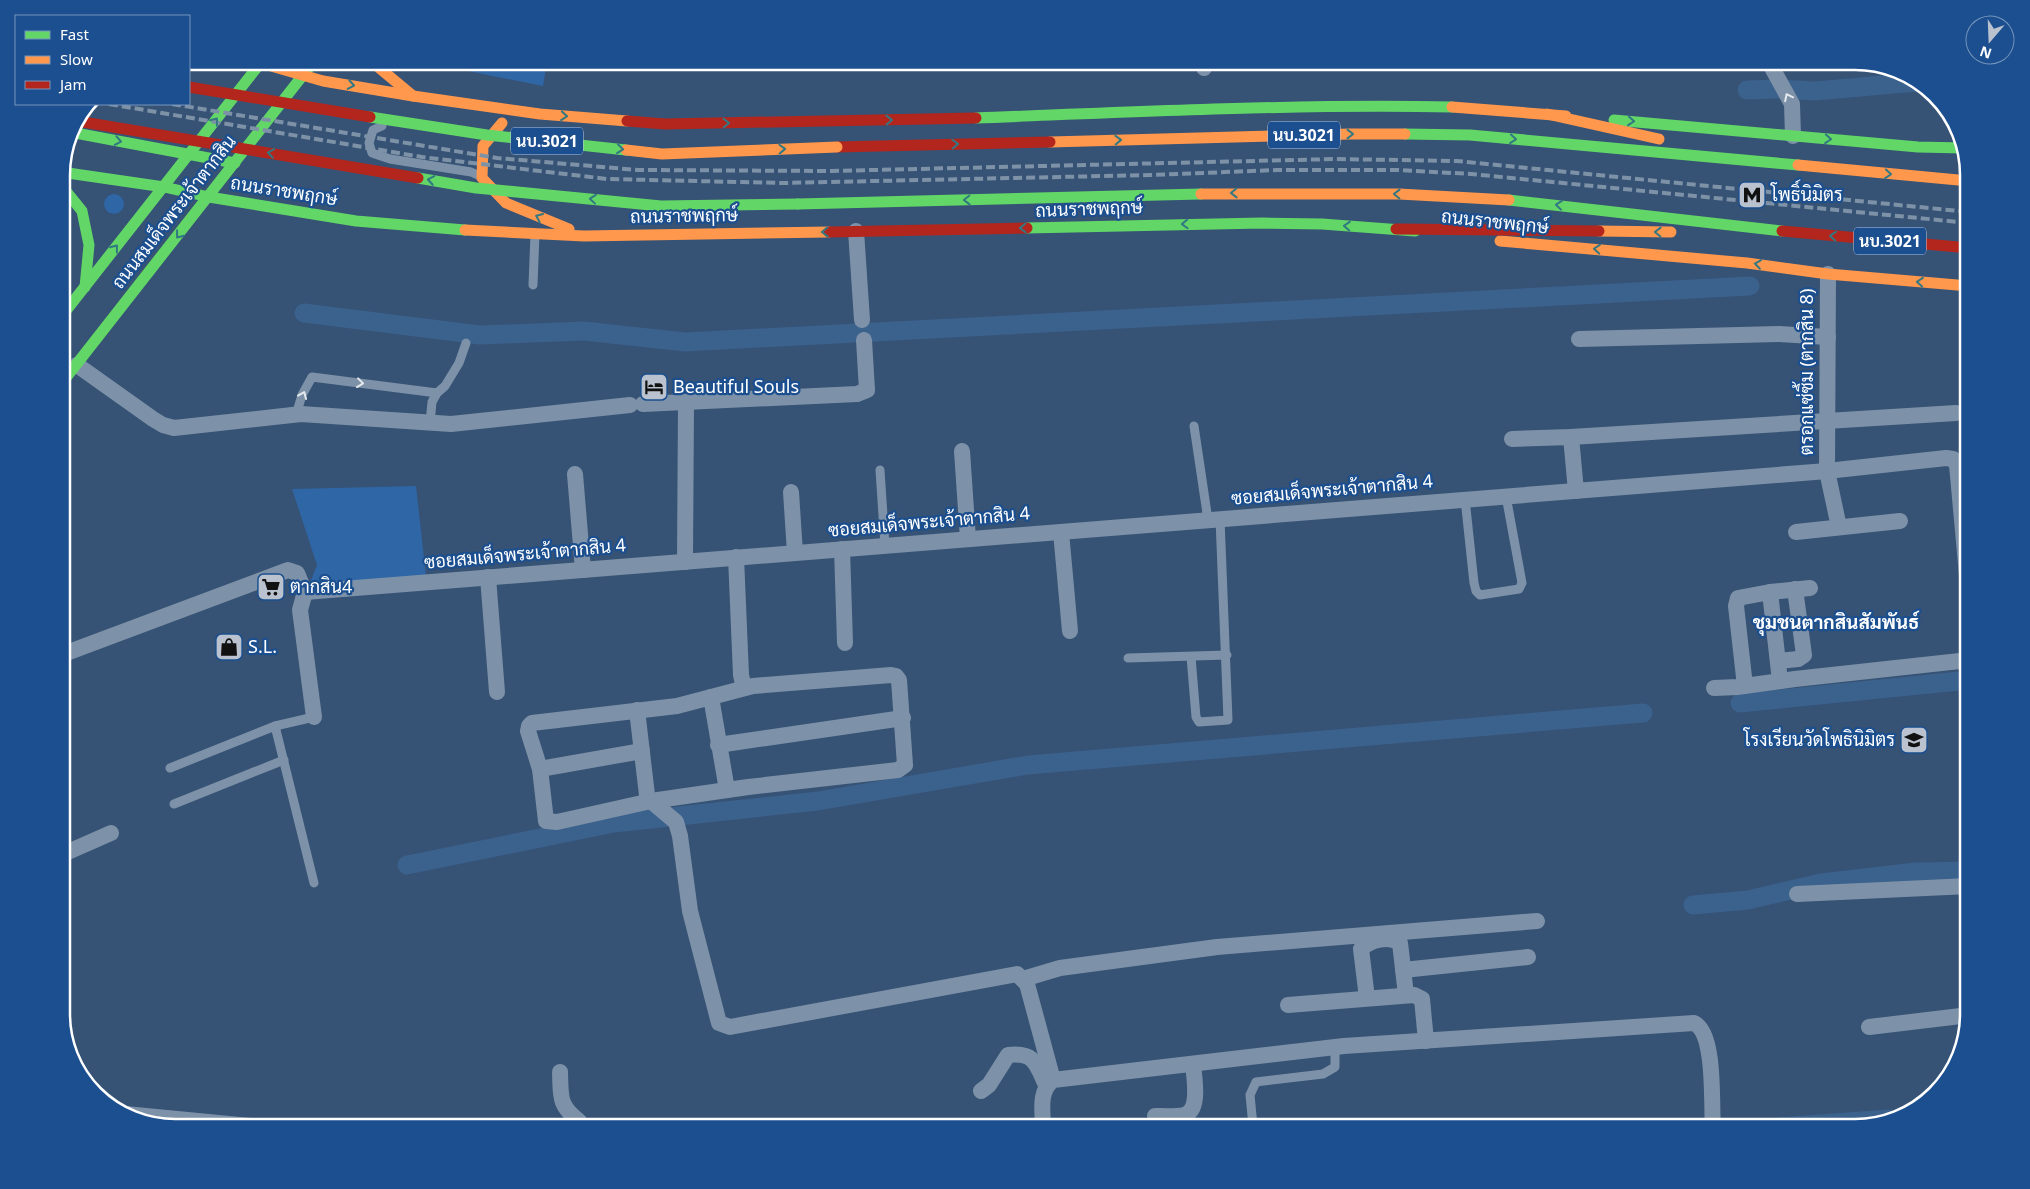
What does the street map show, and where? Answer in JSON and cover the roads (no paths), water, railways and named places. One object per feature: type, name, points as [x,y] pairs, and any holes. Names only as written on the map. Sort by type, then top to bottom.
[{"type":"main road","name":"ถนนสมเด็จพระเจ้าตากสิน","points":[[70,307],[253,70]]},
{"type":"main road","name":"นบ.3021","points":[[289,70],[324,81],[413,96],[540,114],[665,124],[948,119],[1244,108],[1390,106],[1474,108],[1793,136],[1956,148]]},
{"type":"main road","name":"ถนนสมเด็จพระเจ้าตากสิน","points":[[70,373],[307,70]]},
{"type":"main road","points":[[382,70],[413,96]]},
{"type":"main road","name":"นบ.3021","points":[[190,86],[487,135],[662,154],[837,147],[1350,134],[1470,135],[1960,179]]},
{"type":"main road","points":[[540,114],[505,118],[483,146],[482,178],[506,203],[584,236]]},
{"type":"main road","points":[[1547,114],[1770,163]]},
{"type":"main road","name":"ถนนราชพฤกษ์","points":[[85,122],[486,189],[662,206],[1238,193],[1399,194],[1524,201],[1812,234],[1960,247]]},
{"type":"main road","points":[[79,134],[235,163]]},
{"type":"main road","points":[[70,173],[164,187]]},
{"type":"main road","name":"นบ.3021","points":[[164,187],[209,197]]},
{"type":"main road","points":[[70,195],[82,211],[90,244],[85,287]]},
{"type":"main road","name":"ถนนราชพฤกษ์","points":[[209,197],[356,221],[475,231],[584,236],[1262,223],[1322,224],[1747,263],[1828,274],[1960,285]]},
{"type":"main road","points":[[1396,230],[1812,234]]},
{"type":"street","points":[[1773,70],[1792,104],[1793,136]]},
{"type":"street","points":[[856,231],[862,320]]},
{"type":"street","name":"ตรอกแซ่ซิ้ม (ตากสิน 8)","points":[[1828,274],[1827,471],[1839,526]]},
{"type":"street","points":[[1579,339],[1779,334],[1828,337]]},
{"type":"street","points":[[76,365],[153,419],[163,425],[174,428],[296,415],[451,424],[637,405],[857,394],[866,390],[864,340]]},
{"type":"street","points":[[684,562],[686,403]]},
{"type":"street","points":[[1512,439],[1956,413]]},
{"type":"street","points":[[1571,437],[1576,490]]},
{"type":"street","points":[[962,451],[968,539]]},
{"type":"street","name":"ซอยสมเด็จพระเจ้าตากสิน 4","points":[[305,592],[1827,471],[1946,458],[1953,459],[1957,465],[1960,486]]},
{"type":"street","points":[[575,474],[583,570]]},
{"type":"street","points":[[791,492],[796,553]]},
{"type":"street","points":[[1796,532],[1900,521]]},
{"type":"street","points":[[1061,532],[1070,631]]},
{"type":"street","points":[[842,549],[845,643]]},
{"type":"street","points":[[736,557],[744,688]]},
{"type":"street","points":[[70,652],[288,570],[297,573],[305,592],[300,610],[314,717]]},
{"type":"street","points":[[488,577],[497,692]]},
{"type":"street","points":[[1745,686],[1736,606],[1738,598],[1802,589],[1804,655],[1798,659],[1778,661]]},
{"type":"street","points":[[1770,592],[1780,681]]},
{"type":"street","points":[[1714,688],[1960,661]]},
{"type":"street","points":[[896,676],[900,680],[905,765],[898,770],[651,801],[557,822],[546,821],[540,769],[528,731],[532,723],[677,706],[744,688],[896,676]]},
{"type":"street","points":[[711,697],[727,790]]},
{"type":"street","points":[[637,710],[647,795],[651,801],[671,817],[680,836],[690,911],[698,950],[719,1023],[730,1027],[1017,974],[1027,984],[1050,1083]]},
{"type":"street","points":[[718,746],[903,718]]},
{"type":"street","points":[[540,769],[642,752]]},
{"type":"street","points":[[70,852],[111,834]]},
{"type":"street","points":[[1797,894],[1960,886]]},
{"type":"street","points":[[1023,979],[1060,968],[1217,947],[1537,921]]},
{"type":"street","points":[[1366,998],[1361,949],[1367,943],[1384,939],[1396,940],[1400,943],[1406,995]]},
{"type":"street","points":[[1403,970],[1528,957]]},
{"type":"street","points":[[1288,1005],[1414,995],[1422,999],[1426,1041]]},
{"type":"street","points":[[1869,1027],[1960,1016]]},
{"type":"street","points":[[1043,1119],[1042,1094],[1050,1083],[1336,1047],[1694,1023],[1700,1025],[1709,1045],[1712,1119]]},
{"type":"street","points":[[980,1091],[989,1085],[1008,1055],[1022,1053],[1035,1061],[1050,1083]]},
{"type":"street","points":[[1155,1116],[1185,1115],[1191,1111],[1195,1103],[1193,1064]]},
{"type":"street","points":[[560,1072],[561,1102],[567,1112],[576,1119]]},
{"type":"street","points":[[157,1117],[178,1119]]},
{"type":"lane","points":[[482,178],[471,172],[390,159],[372,153],[369,143],[373,130],[381,126],[470,140],[482,140],[495,131]]},
{"type":"lane","points":[[532,285],[535,234]]},
{"type":"lane","points":[[430,423],[432,402],[437,393],[445,386],[459,363],[466,343]]},
{"type":"lane","points":[[296,415],[302,395],[312,377],[437,393]]},
{"type":"lane","points":[[1191,657],[1196,717],[1199,722],[1223,722],[1228,720],[1227,655],[1214,519],[1194,426]]},
{"type":"lane","points":[[880,470],[884,546]]},
{"type":"lane","points":[[1465,499],[1474,583],[1476,591],[1480,595],[1519,588],[1522,583],[1506,496]]},
{"type":"lane","points":[[1128,658],[1227,655]]},
{"type":"lane","points":[[170,768],[275,726],[314,717]]},
{"type":"lane","points":[[275,726],[314,883]]},
{"type":"lane","points":[[174,804],[284,760]]},
{"type":"lane","points":[[1252,1119],[1250,1095],[1256,1082],[1329,1072],[1335,1067],[1336,1047]]},
{"type":"waterway","points":[[1747,90],[1815,91],[1906,83]]},
{"type":"waterway","points":[[304,313],[480,335],[584,331],[685,342],[1750,286]]},
{"type":"waterway","points":[[1740,703],[1960,681]]},
{"type":"waterway","points":[[407,865],[614,823],[818,801],[1028,765],[1643,713]]},
{"type":"waterway","points":[[1693,905],[1748,900],[1821,883],[1916,872],[1960,871]]},
{"type":"railway","points":[[115,105],[422,157],[607,179],[783,183],[1151,175],[1277,170],[1398,170],[1471,174],[1960,222]]},
{"type":"railway","points":[[178,105],[497,158],[638,170],[832,171],[1336,159],[1457,161],[1960,211]]},
{"type":"place","name":"โพธิ์นิมิตร","points":[[1752,195]]},
{"type":"place","name":"Beautiful Souls","points":[[654,387]]},
{"type":"place","name":"ตากสิน4","points":[[271,587]]},
{"type":"place","name":"S.L.","points":[[229,647]]},
{"type":"place","name":"โรงเรียนวัดโพธินิมิตร","points":[[1914,740]]},
{"type":"district","name":"ชุมชนตากสินสัมพันธ์","points":[[1836,622]]}]
